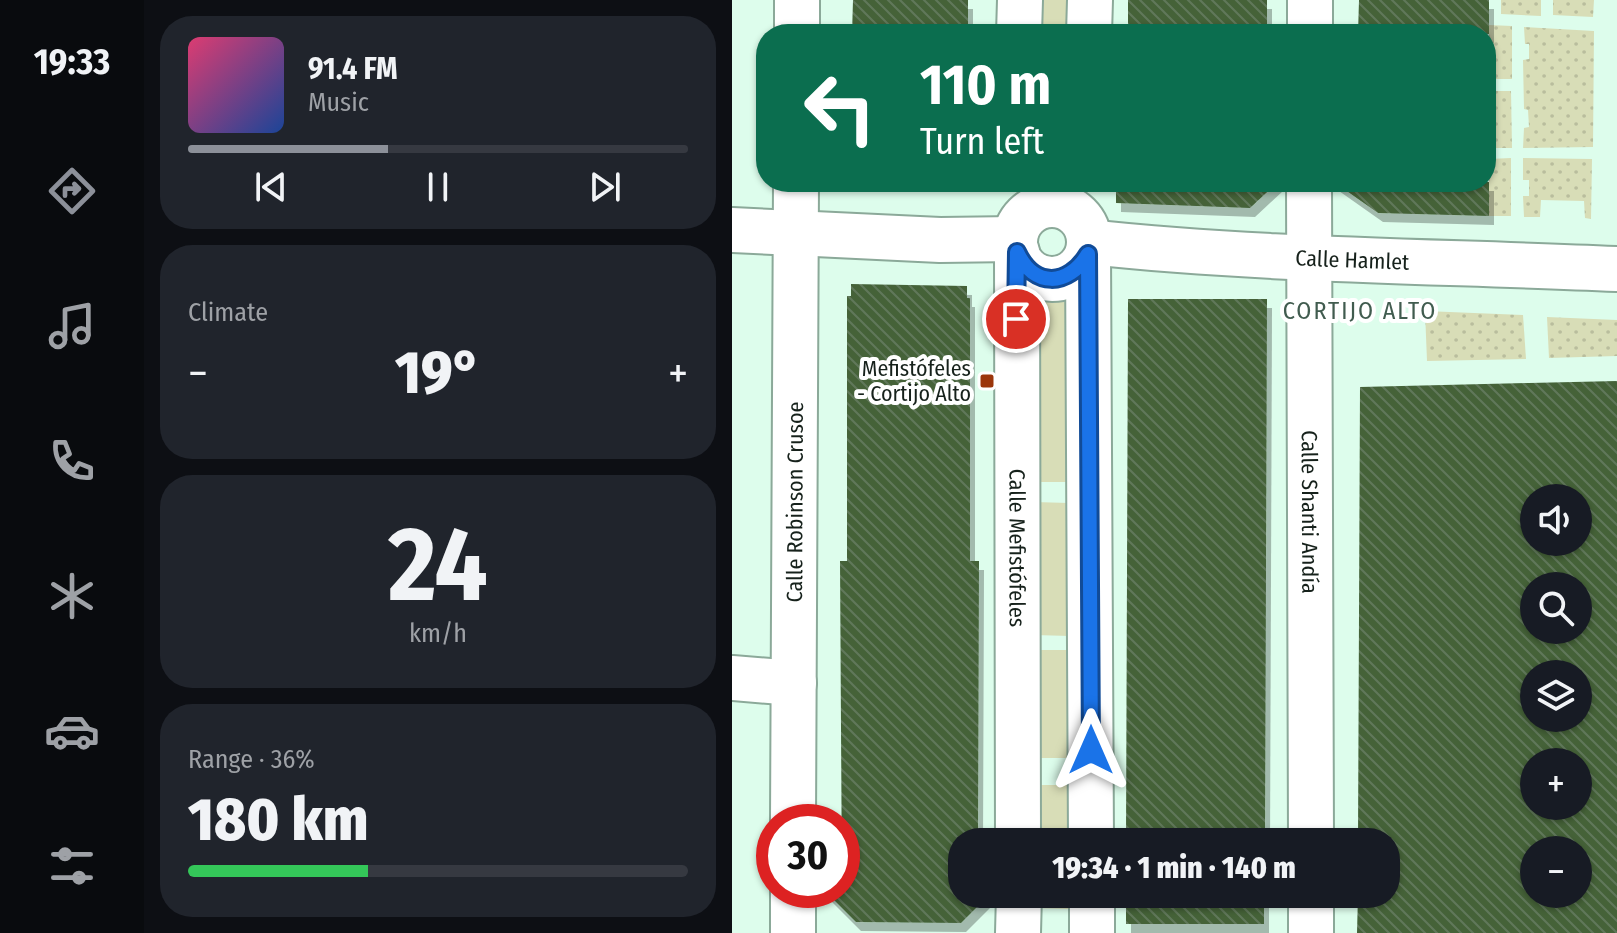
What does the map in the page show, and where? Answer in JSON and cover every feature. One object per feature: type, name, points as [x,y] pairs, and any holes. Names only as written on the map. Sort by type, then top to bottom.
[{"type":"street","points":[[797,0],[797,24]]},
{"type":"street","points":[[1019,24],[1020,0]]},
{"type":"street","points":[[1089,24],[1090,0]]},
{"type":"street","points":[[1310,0],[1310,24]]},
{"type":"street","name":"Calle Robinson Crusoe","points":[[793,804],[796,192]]},
{"type":"street","name":"Calle Mefistófeles","points":[[1018,828],[1019,192]]},
{"type":"street","points":[[1089,192],[1091,828]]},
{"type":"street","name":"Calle Shanti Andía","points":[[1309,192],[1311,828]]},
{"type":"street","points":[[1055,205],[1069,209],[1081,219],[1088,243],[1081,265],[1071,274],[1058,279],[1032,274],[1022,264],[1017,240],[1027,215],[1039,207],[1055,205]]},
{"type":"street","points":[[732,230],[940,240],[1017,240]]},
{"type":"street","name":"Calle Hamlet","points":[[1088,243],[1309,258],[1617,269]]},
{"type":"street","points":[[732,678],[794,683]]},
{"type":"street","points":[[793,908],[793,933]]},
{"type":"street","points":[[1018,933],[1019,908]]},
{"type":"street","points":[[1092,908],[1092,933]]},
{"type":"street","points":[[1311,908],[1311,933]]},
{"type":"green space","points":[[1036,0],[1071,0],[1070,24],[1035,24]]},
{"type":"green space","points":[[1501,0],[1541,0],[1541,16],[1501,14]]},
{"type":"green space","points":[[1553,0],[1594,0],[1593,17],[1553,15]]},
{"type":"green space","points":[[1496,25],[1512,26],[1512,79],[1496,79]]},
{"type":"green space","points":[[1524,27],[1594,31],[1593,147],[1523,148],[1524,128],[1529,127],[1528,110],[1524,109],[1523,60],[1529,59],[1529,44],[1525,44]]},
{"type":"green space","points":[[1496,91],[1511,91],[1512,148],[1496,148]]},
{"type":"green space","points":[[1511,158],[1511,216],[1489,216],[1489,192],[1496,192],[1496,159]]},
{"type":"green space","points":[[1523,158],[1592,159],[1591,219],[1585,218],[1584,201],[1541,200],[1540,217],[1524,217],[1523,196],[1529,196],[1529,180],[1523,180]]},
{"type":"green space","points":[[1034,298],[1070,298],[1070,482],[1034,482]]},
{"type":"green space","points":[[1425,311],[1523,315],[1526,359],[1427,361]]},
{"type":"green space","points":[[1547,317],[1617,320],[1617,356],[1549,358]]},
{"type":"green space","points":[[1034,502],[1069,503],[1070,636],[1034,635]]},
{"type":"green space","points":[[1034,650],[1069,650],[1069,758],[1034,758]]},
{"type":"green space","points":[[1033,785],[1069,785],[1069,828],[1033,828]]},
{"type":"building","points":[[853,0],[968,0],[968,24],[852,24]]},
{"type":"building","points":[[1128,0],[1267,0],[1267,24],[1128,24]]},
{"type":"building","points":[[1359,0],[1489,0],[1489,24],[1358,24]]},
{"type":"building","points":[[1116,192],[1267,192],[1250,208],[1116,203]]},
{"type":"building","points":[[1348,192],[1489,192],[1489,216],[1378,213]]},
{"type":"building","points":[[851,284],[967,286],[967,298],[970,298],[970,561],[979,561],[978,828],[948,828],[948,908],[976,908],[961,923],[856,922],[842,908],[860,908],[860,804],[841,804],[840,561],[847,561],[847,296],[851,296]]},
{"type":"building","points":[[1128,299],[1267,299],[1265,828],[1126,828]]},
{"type":"building","points":[[1617,381],[1617,933],[1357,933],[1358,908],[1400,908],[1400,828],[1358,828],[1360,387]]},
{"type":"building","points":[[1126,908],[1264,908],[1264,924],[1126,924]]},
{"type":"place","name":"Mefistófeles - Cortijo Alto","points":[[987,381]]},
{"type":"district","name":"CORTIJO ALTO","points":[[1360,311]]},
{"type":"route","points":[[1016,319],[1017,252],[1022,264],[1032,274],[1058,279],[1071,274],[1088,254],[1091,750]]}]
